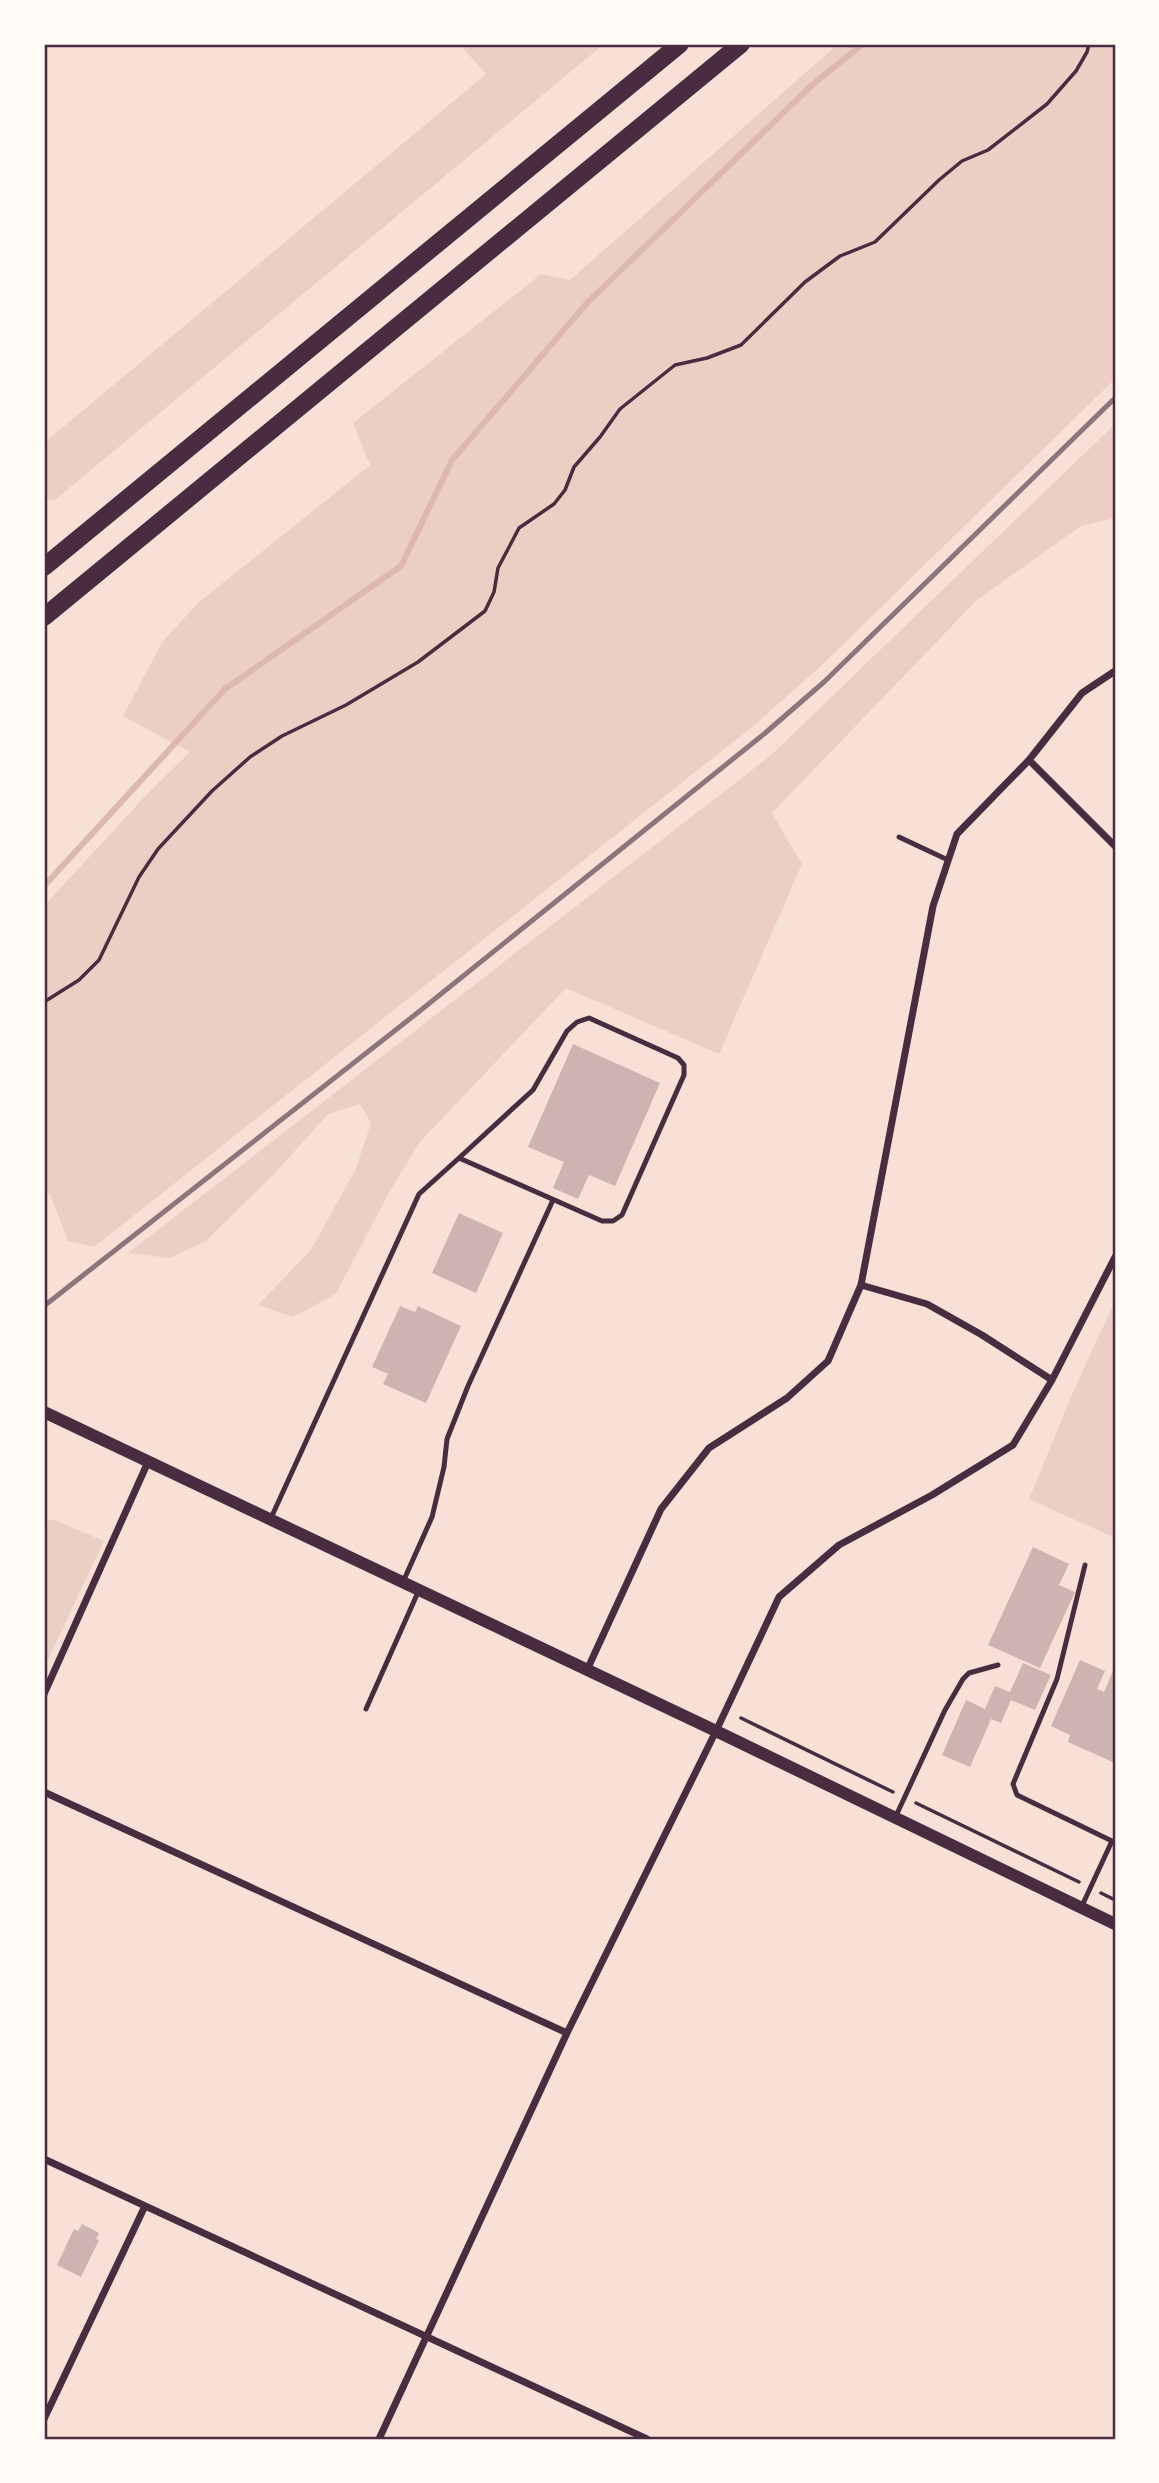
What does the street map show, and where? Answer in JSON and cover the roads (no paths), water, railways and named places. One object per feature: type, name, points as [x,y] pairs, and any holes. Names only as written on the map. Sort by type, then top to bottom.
[{"type":"main road","points":[[44,567],[680,44]]},
{"type":"main road","points":[[44,617],[741,44]]},
{"type":"street","points":[[587,1670],[662,1509],[709,1448],[787,1398],[828,1361],[861,1285],[933,906],[957,834],[1029,760],[1083,693],[1115,671]]},
{"type":"street","points":[[1029,760],[1115,846]]},
{"type":"street","points":[[379,2439],[567,2033],[779,1597],[839,1545],[932,1495],[1013,1445],[1052,1380],[1115,1257]]},
{"type":"street","points":[[861,1285],[927,1304],[1052,1380]]},
{"type":"street","points":[[44,1412],[1115,1924]]},
{"type":"street","points":[[44,1694],[148,1462]]},
{"type":"street","points":[[44,1792],[567,2033]]},
{"type":"street","points":[[44,2159],[648,2439]]},
{"type":"street","points":[[44,2419],[145,2206]]},
{"type":"lane","points":[[899,837],[948,860]]},
{"type":"lane","points":[[270,1520],[419,1194],[533,1090],[567,1031],[577,1022],[589,1018],[678,1058],[684,1065],[684,1075],[622,1215],[613,1221],[602,1221],[459,1158]]},
{"type":"lane","points":[[403,1582],[432,1517],[451,1429],[553,1200]]},
{"type":"lane","points":[[1082,1908],[1112,1841],[1017,1795],[1013,1784],[1057,1679],[1085,1565]]},
{"type":"lane","points":[[366,1709],[419,1590]]},
{"type":"lane","points":[[895,1818],[945,1710],[963,1679],[969,1673],[998,1665]]},
{"type":"waterway","points":[[44,886],[225,689],[401,566],[452,460],[587,303],[812,85],[863,44]]},
{"type":"railway","points":[[44,1306],[416,1014],[764,734],[824,682],[1115,398]]}]
